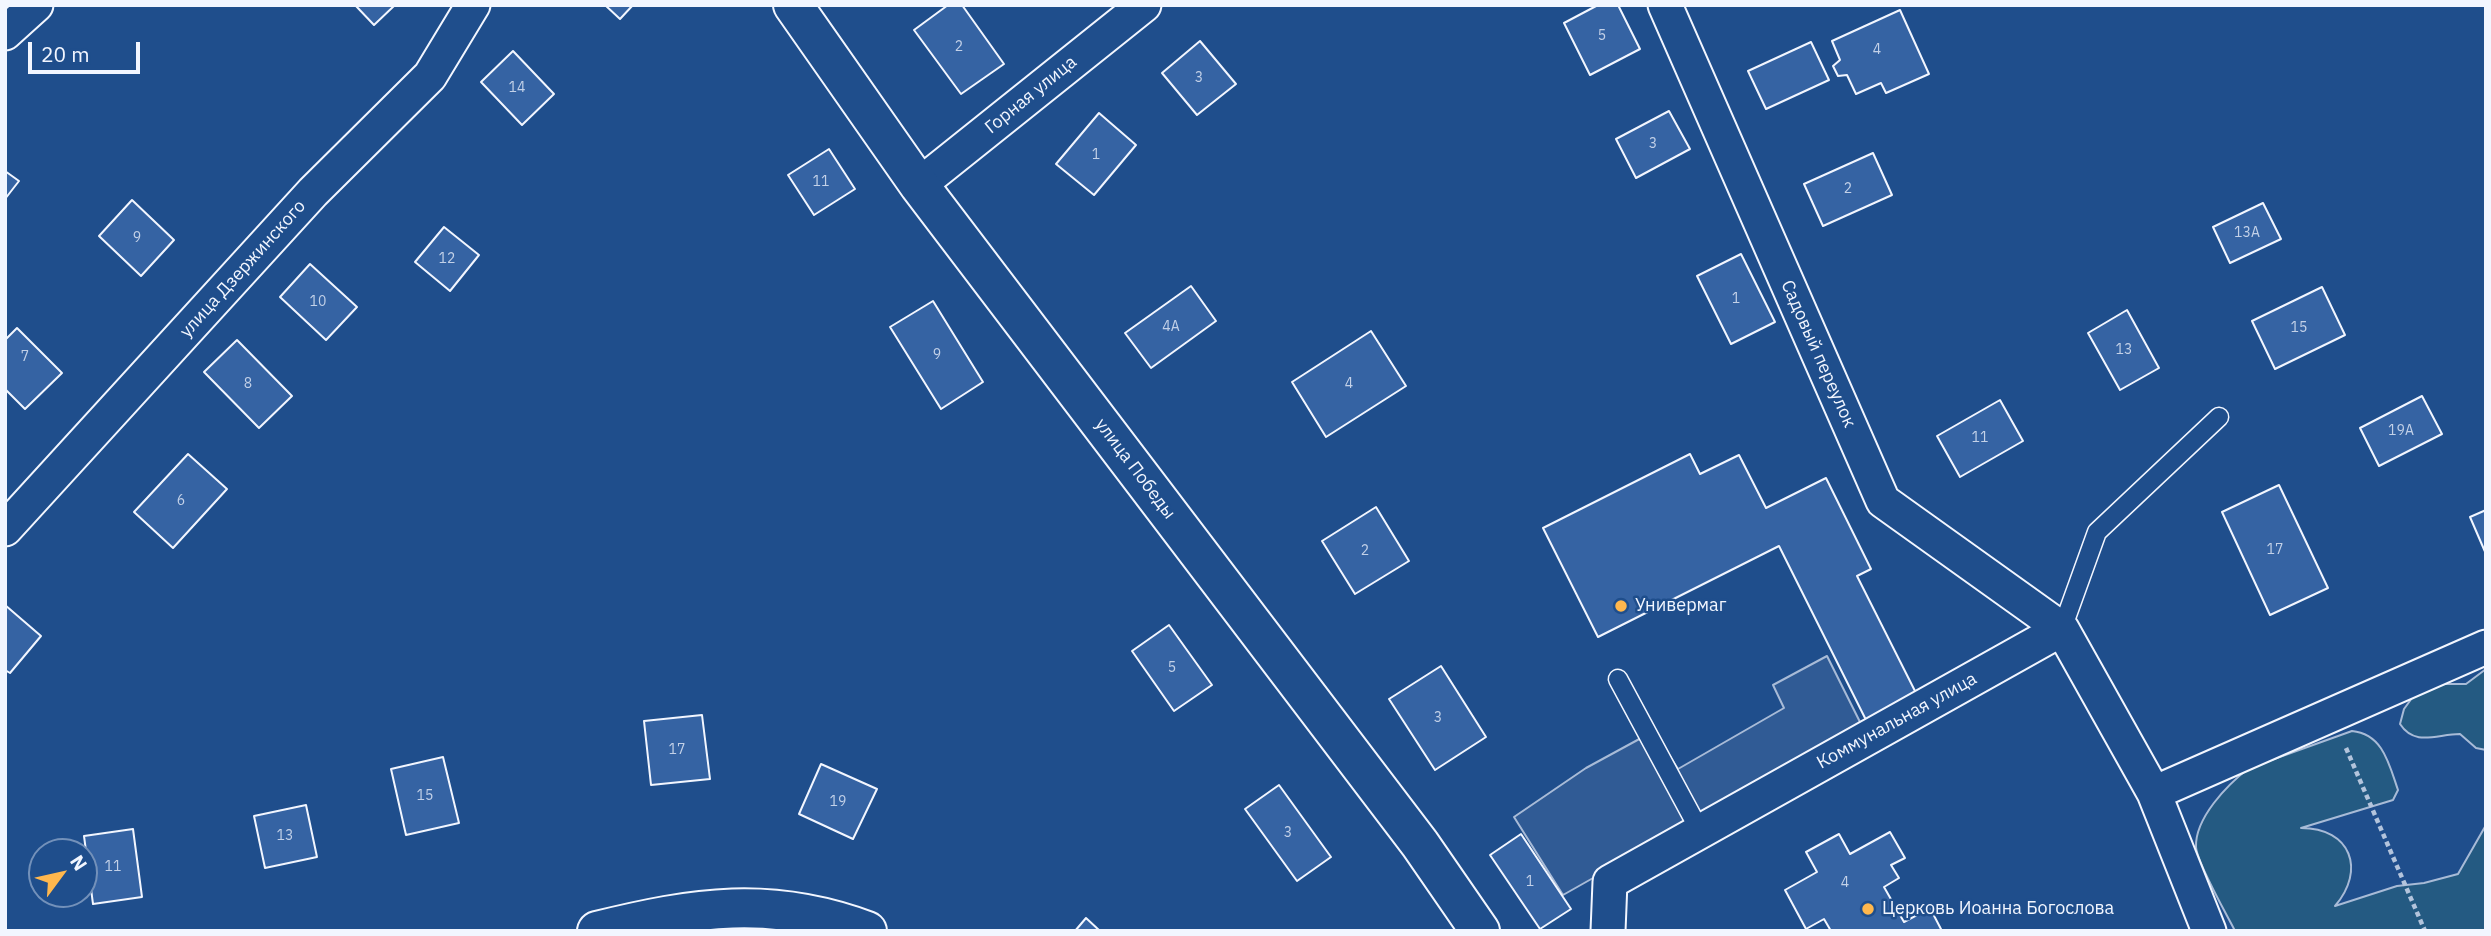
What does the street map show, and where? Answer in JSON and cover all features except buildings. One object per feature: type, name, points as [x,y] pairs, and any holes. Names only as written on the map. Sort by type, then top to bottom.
[{"type":"main road","name":"улица Победы","points":[[793,5],[919,185],[1420,844],[1480,931]]},
{"type":"main road","points":[[597,931],[660,915],[723,908],[777,907],[833,918],[867,931]]},
{"type":"street","points":[[5,33],[36,5]]},
{"type":"street","name":"улица Дзержинского","points":[[5,529],[313,192],[430,76],[473,5]]},
{"type":"street","name":"Горная улица","points":[[919,185],[1144,5]]},
{"type":"street","name":"Садовый переулок","points":[[1665,5],[1883,501],[2062,629]]},
{"type":"street","points":[[2062,629],[2154,793],[2209,931]]},
{"type":"street","name":"Коммунальная улица","points":[[1608,931],[1610,882],[2062,629]]},
{"type":"street","points":[[2154,793],[2486,647]]},
{"type":"lane","points":[[2062,629],[2097,532],[2219,417]]},
{"type":"lane","points":[[1618,679],[1700,831]]},
{"type":"path","points":[[2332,715],[2425,931]]},
{"type":"shaded area","points":[[1827,656],[1862,726],[1563,895],[1514,817],[1586,768],[1654,731],[1678,769],[1784,708],[1773,685]]},
{"type":"shaded area","points":[[2486,669],[2486,750],[2476,748],[2460,734],[2420,737],[2412,735],[2400,724],[2404,709],[2412,698],[2438,684],[2466,684]]},
{"type":"shaded area","points":[[2352,731],[2363,733],[2378,744],[2388,761],[2398,790],[2393,800],[2301,828],[2332,835],[2342,843],[2348,854],[2350,879],[2335,906],[2397,886],[2424,883],[2458,874],[2486,825],[2486,931],[2235,931],[2197,854],[2197,836],[2207,814],[2231,783],[2249,768]]},
{"type":"place","name":"Универмаг","points":[[1621,606]]},
{"type":"place","name":"Церковь Иоанна Богослова","points":[[1868,909]]}]
